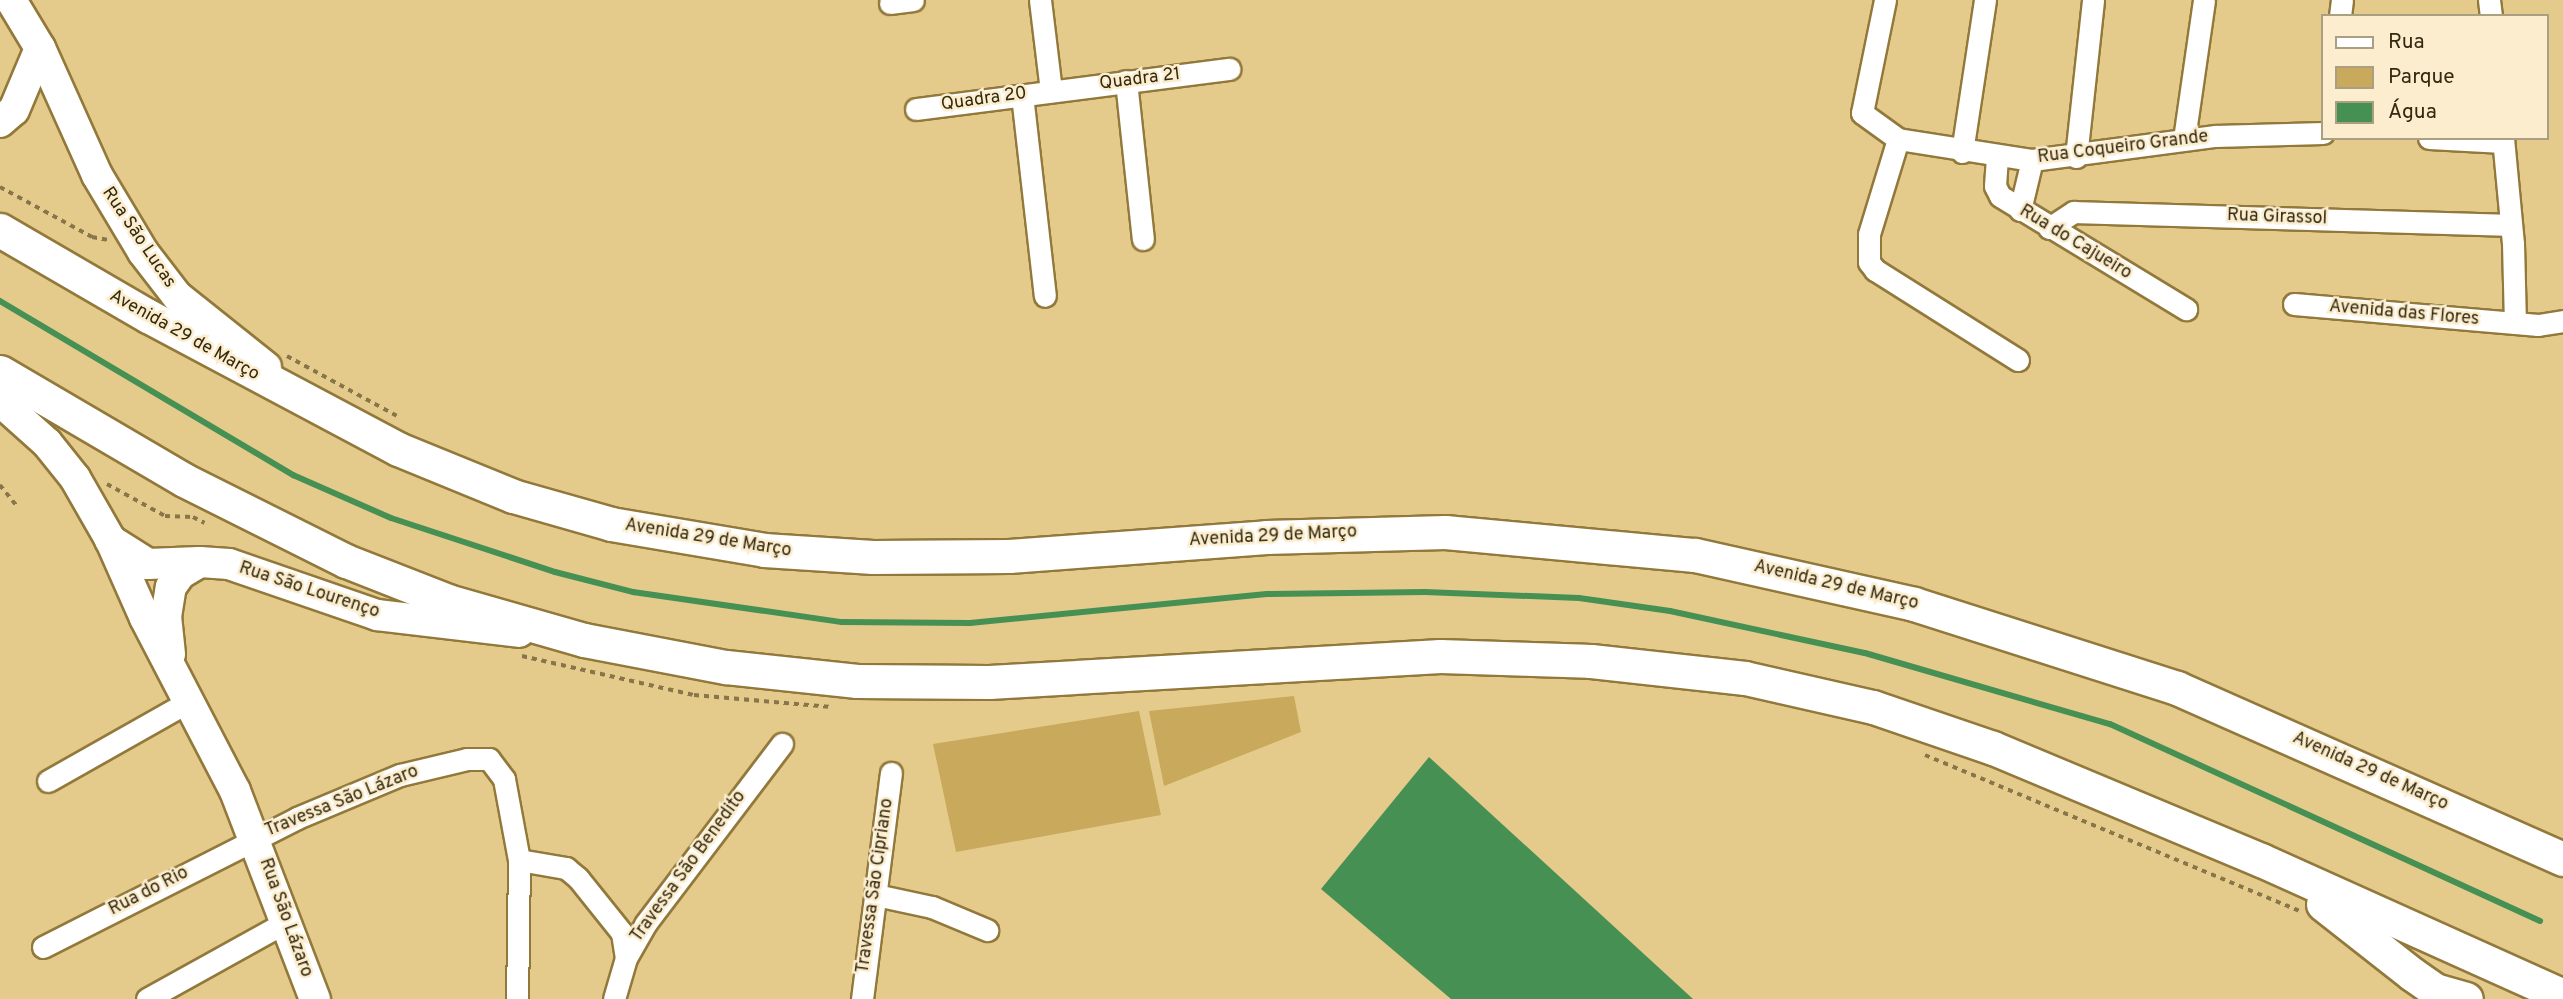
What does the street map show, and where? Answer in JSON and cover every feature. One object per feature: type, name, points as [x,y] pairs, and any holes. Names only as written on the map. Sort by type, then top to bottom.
[{"type":"main road","name":"Rua São Lucas","points":[[12,0],[40,48],[97,176],[160,275],[199,317],[323,412]]},
{"type":"main road","points":[[0,122],[14,110],[40,48]]},
{"type":"main road","name":"Avenida 29 de Março","points":[[0,230],[323,412],[398,449],[513,496],[611,524],[764,550],[873,557],[997,556],[1266,537],[1445,532],[1611,544],[1754,566],[1948,613],[2177,688],[2563,859]]},
{"type":"main road","points":[[0,372],[184,480],[301,540],[449,601],[584,640],[726,667],[857,681],[989,682],[1440,656],[1661,666],[1818,692],[1920,722],[2068,777],[2558,988]]},
{"type":"main road","points":[[0,401],[47,443],[75,478],[110,540],[173,671],[191,700],[255,838]]},
{"type":"main road","name":"Rua São Lourenço","points":[[110,540],[148,564],[229,564],[331,602],[400,620],[584,640]]},
{"type":"main road","points":[[173,671],[167,602],[180,574],[200,562]]},
{"type":"main road","name":"Rua São Lázaro","points":[[255,838],[315,999]]},
{"type":"main road","points":[[2523,841],[2563,886]]},
{"type":"main road","points":[[2262,860],[2371,938],[2435,990],[2466,999]]},
{"type":"main road","points":[[2512,999],[2558,988]]},
{"type":"street","points":[[890,3],[913,0]]},
{"type":"street","points":[[1040,0],[1051,91]]},
{"type":"street","points":[[1885,0],[1862,113],[1898,139],[1869,234],[1869,262],[1875,270],[2018,360]]},
{"type":"street","points":[[1962,152],[1985,0]]},
{"type":"street","points":[[2076,157],[2093,0]]},
{"type":"street","points":[[2184,139],[2204,0]]},
{"type":"street","name":"Quadra 21","points":[[1051,91],[1229,69]]},
{"type":"street","points":[[1126,81],[1143,239]]},
{"type":"street","name":"Quadra 20","points":[[916,109],[1051,91]]},
{"type":"street","points":[[1022,95],[1045,296]]},
{"type":"street","name":"Rua Coqueiro Grande","points":[[1898,139],[1962,152],[2032,160],[2076,157],[2184,139],[2322,132]]},
{"type":"street","points":[[2503,140],[2511,225],[2515,323]]},
{"type":"street","name":"Rua do Cajueiro","points":[[1997,157],[1995,186],[2000,196],[2186,309]]},
{"type":"street","points":[[2020,210],[2032,160]]},
{"type":"street","name":"Rua Girassol","points":[[2049,228],[2074,212],[2511,225]]},
{"type":"street","name":"Avenida das Flores","points":[[2294,304],[2515,323],[2563,321]]},
{"type":"street","points":[[48,781],[191,700]]},
{"type":"street","name":"Travessa São Benedito","points":[[614,999],[626,958],[664,896],[782,744]]},
{"type":"street","name":"Travessa São Lázaro","points":[[255,838],[400,775],[467,759],[489,759],[504,779],[519,860]]},
{"type":"street","name":"Travessa São Cipriano","points":[[862,999],[891,774]]},
{"type":"street","name":"Rua do Rio","points":[[43,947],[255,838]]},
{"type":"street","points":[[517,999],[519,860],[566,868],[579,878],[622,933],[626,958]]},
{"type":"street","points":[[876,895],[932,907],[987,929]]},
{"type":"street","points":[[147,999],[286,922]]},
{"type":"path","points":[[0,485],[17,506]]},
{"type":"green space","points":[[1294,696],[1301,732],[1164,786],[1149,711]]},
{"type":"green space","points":[[1139,711],[1161,815],[956,852],[933,744]]},
{"type":"water","points":[[1429,757],[1693,999],[1451,999],[1321,889]]},
{"type":"waterway","points":[[0,301],[293,475],[391,518],[555,572],[633,592],[842,622],[970,623],[1267,594],[1425,592],[1579,598],[1670,611],[1865,653],[2110,724],[2540,921]]}]
